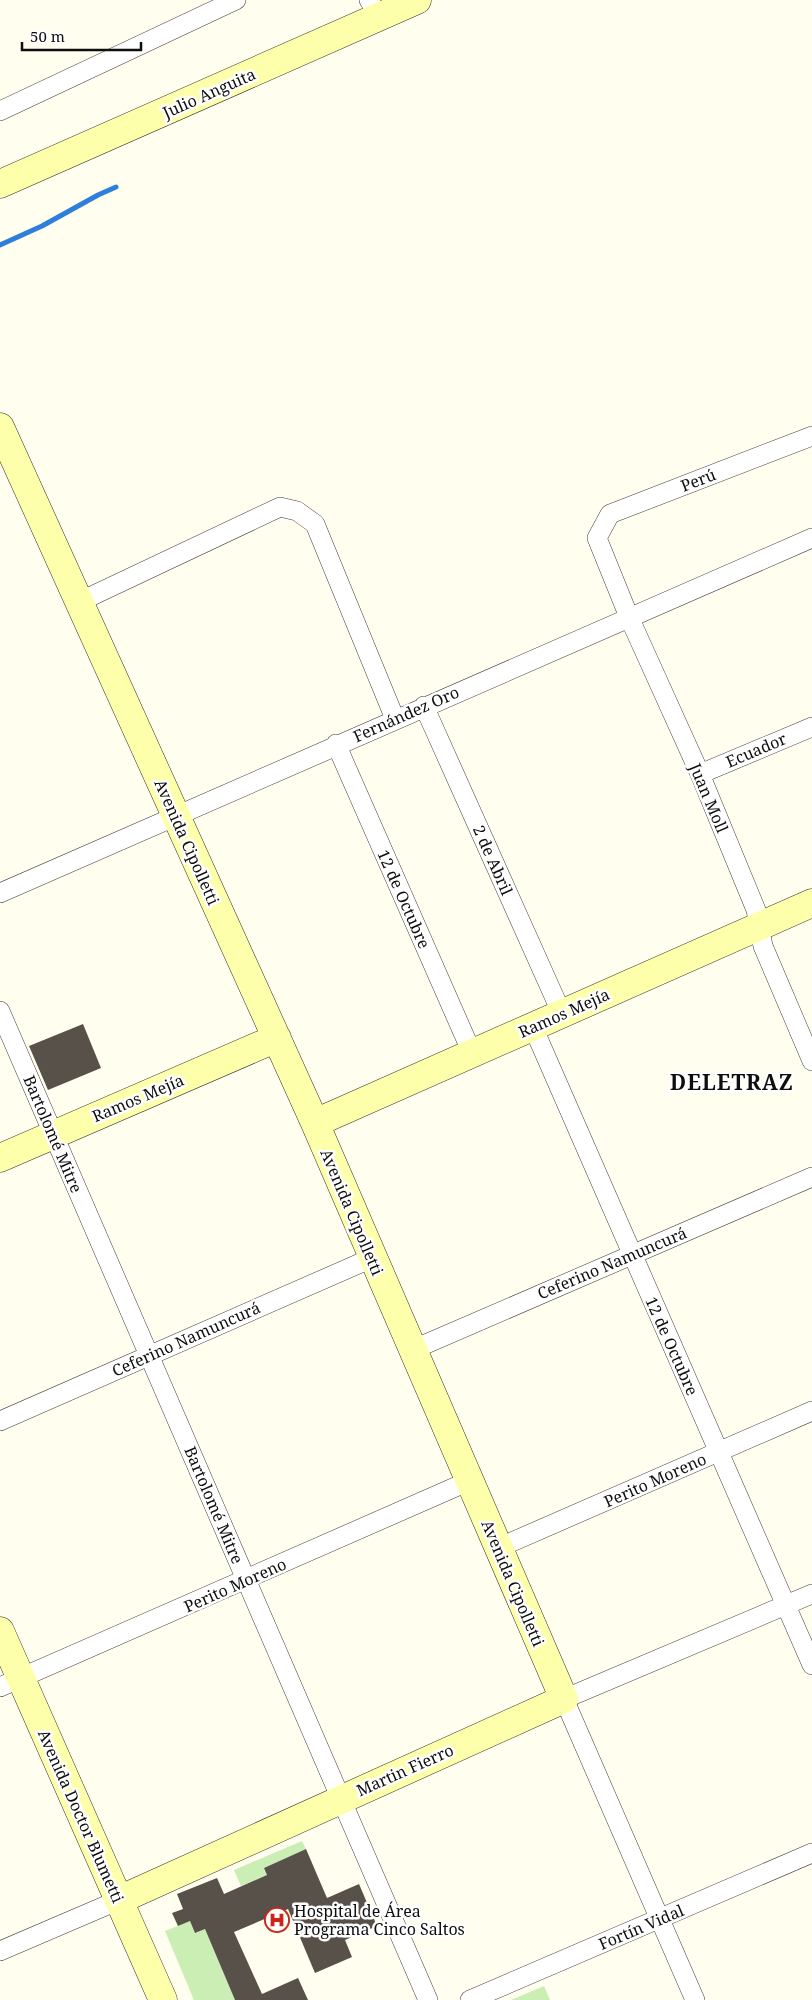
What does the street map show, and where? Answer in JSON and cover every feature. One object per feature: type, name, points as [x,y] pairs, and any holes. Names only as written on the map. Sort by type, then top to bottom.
[{"type":"street","points":[[0,112],[236,0]]},
{"type":"street","name":"Julio Anguita","points":[[0,184],[374,9],[417,0]]},
{"type":"street","name":"Avenida Cipolletti","points":[[0,428],[315,1123],[695,2000]]},
{"type":"street","name":"Perú","points":[[597,538],[610,514],[812,436]]},
{"type":"street","points":[[79,602],[280,508],[297,511],[315,524],[395,719]]},
{"type":"street","name":"Juan Moll","points":[[597,538],[629,617],[700,774],[756,910],[762,946],[812,1061]]},
{"type":"street","name":"Fernández Oro","points":[[0,893],[336,744],[812,538]]},
{"type":"street","name":"2 de Abril","points":[[424,706],[562,1014]]},
{"type":"street","name":"Ecuador","points":[[700,774],[812,726]]},
{"type":"street","name":"12 de Octubre","points":[[336,744],[472,1053]]},
{"type":"street","name":"Ramos Mejía","points":[[315,1123],[812,903]]},
{"type":"street","name":"Bartolomé Mitre","points":[[0,1011],[428,2000]]},
{"type":"street","name":"12 de Octubre","points":[[533,1026],[812,1665]]},
{"type":"street","name":"Ramos Mejía","points":[[0,1158],[276,1038]]},
{"type":"street","name":"Ceferino Namuncurá","points":[[412,1350],[812,1177]]},
{"type":"street","name":"Ceferino Namuncurá","points":[[0,1421],[372,1258]]},
{"type":"street","name":"Perito Moreno","points":[[498,1548],[812,1411]]},
{"type":"street","name":"Perito Moreno","points":[[10,1683],[469,1481]]},
{"type":"street","name":"Martin Fierro","points":[[0,1951],[119,1900],[564,1699],[812,1594]]},
{"type":"street","name":"Avenida Doctor Blumetti","points":[[0,1631],[10,1683],[119,1900],[163,2000]]},
{"type":"street","name":"Fortín Vidal","points":[[470,2000],[812,1853]]},
{"type":"green space","points":[[302,1841],[306,1849],[264,1868],[267,1875],[241,1886],[234,1870]]},
{"type":"green space","points":[[190,1921],[195,1933],[205,1929],[235,2000],[194,2000],[165,1931]]},
{"type":"green space","points":[[544,1986],[550,2000],[511,2000]]},
{"type":"building","points":[[83,1024],[101,1068],[48,1090],[29,1046]]},
{"type":"building","points":[[306,1849],[327,1898],[359,1884],[377,1926],[345,1940],[352,1957],[315,1973],[288,1909],[234,1932],[262,1994],[298,1978],[308,2000],[235,2000],[205,1929],[195,1933],[190,1921],[178,1926],[172,1913],[183,1909],[177,1894],[217,1878],[224,1894],[267,1875],[264,1868]]},
{"type":"waterway","points":[[0,245],[42,226],[116,187]]},
{"type":"place","name":"Hospital de Área Programa Cinco Saltos","points":[[277,1920]]},
{"type":"district","name":"DELETRAZ","points":[[732,1083]]}]
